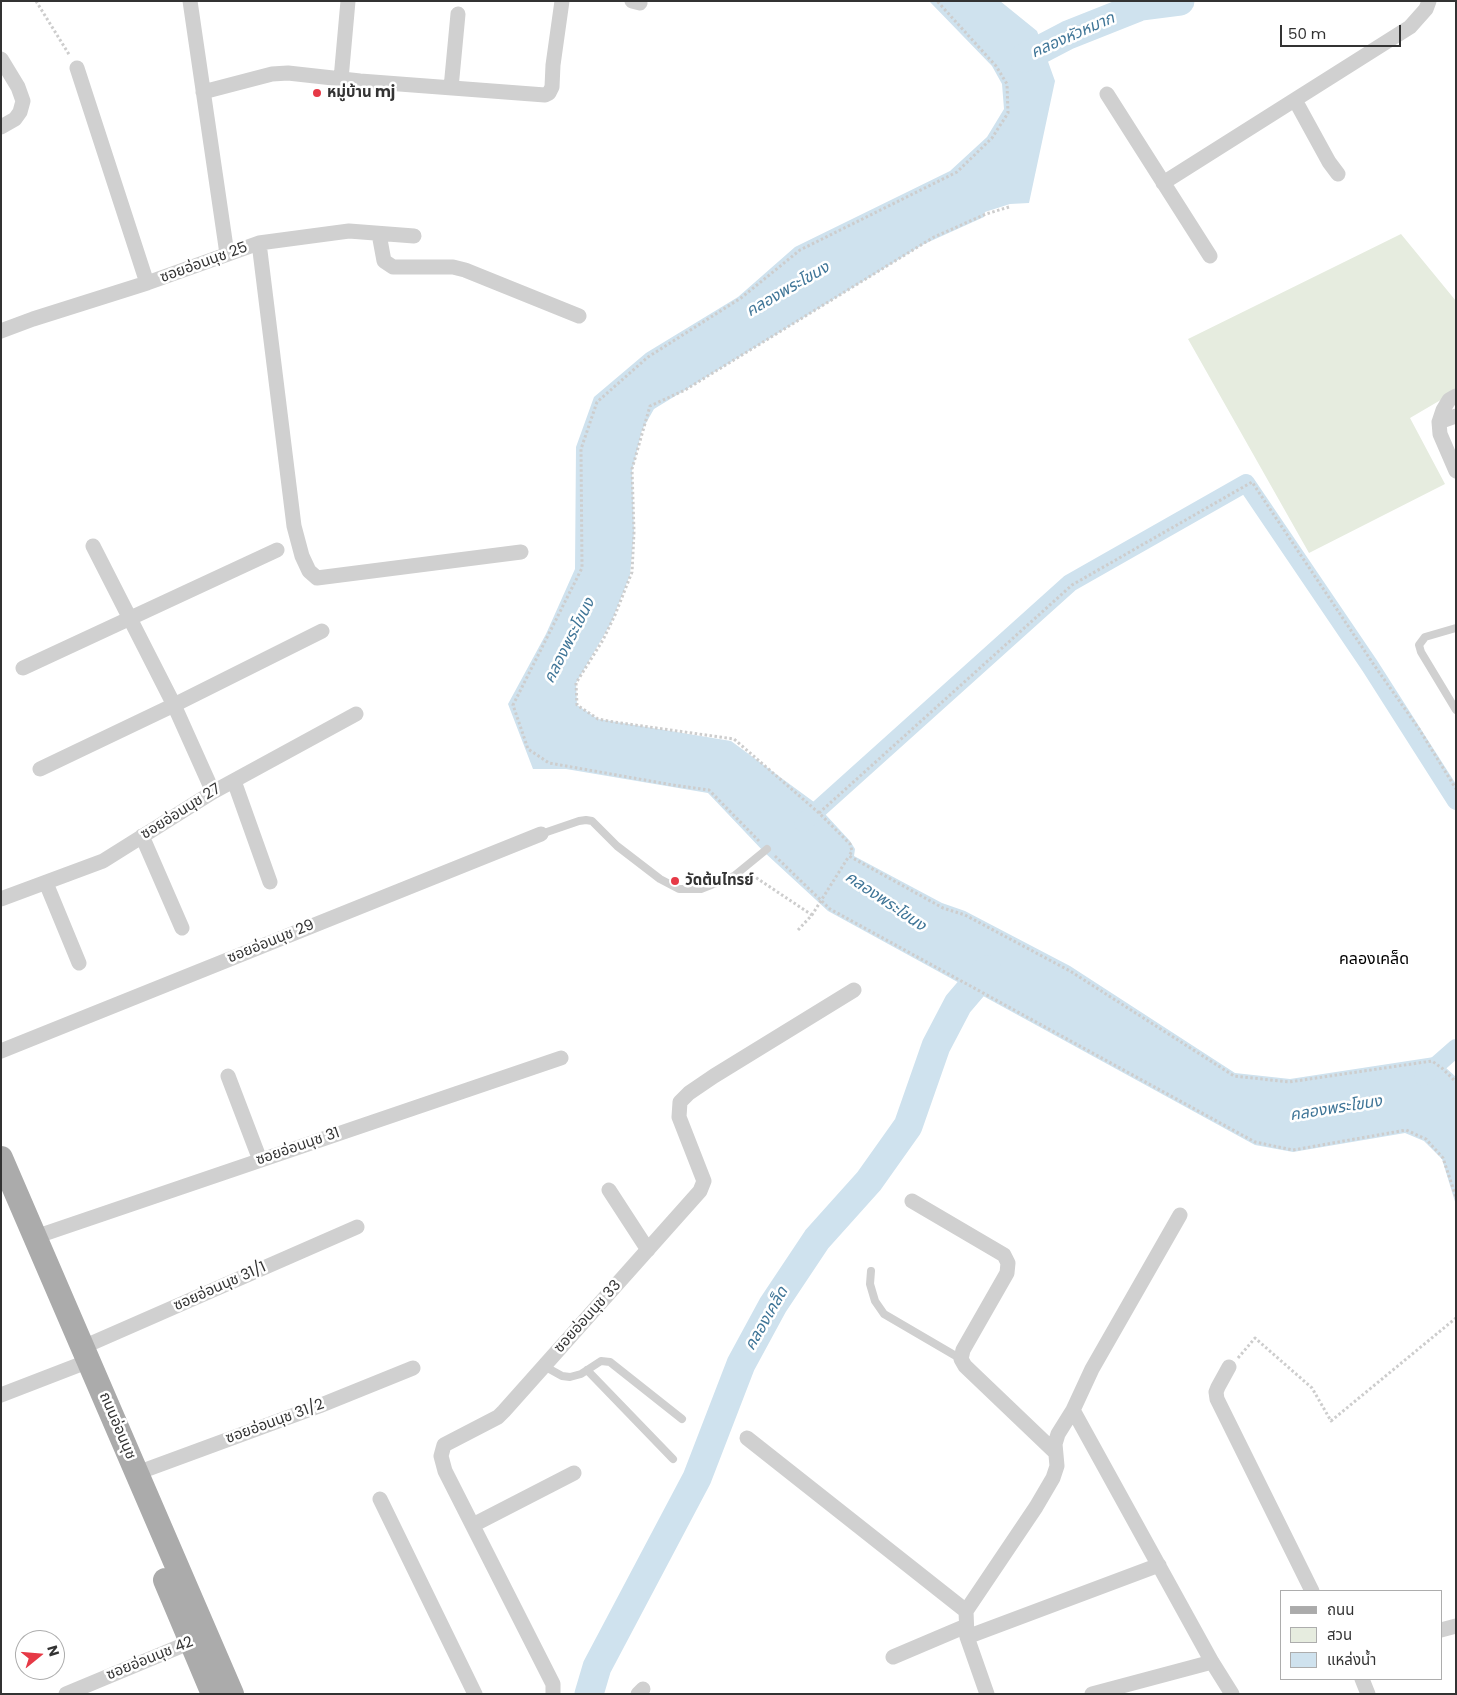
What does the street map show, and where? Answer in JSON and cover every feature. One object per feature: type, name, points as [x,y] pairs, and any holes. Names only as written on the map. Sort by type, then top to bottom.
[{"type":"main road","name":"ถนนอ่อนนุช","points":[[1,1158],[199,1639],[232,1694]]},
{"type":"main road","name":"ถนนอ่อนนุช","points":[[1,1197],[137,1472],[199,1639],[213,1694]]},
{"type":"street","points":[[190,1],[227,254]]},
{"type":"street","points":[[340,79],[348,1]]},
{"type":"street","points":[[1164,183],[1410,27],[1426,9],[1429,1]]},
{"type":"street","points":[[203,92],[272,74],[288,73],[452,88],[549,93],[552,87],[553,65],[561,14],[559,2]]},
{"type":"street","points":[[452,88],[458,14]]},
{"type":"street","points":[[1,59],[18,87],[23,101],[20,112],[15,119],[1,127]]},
{"type":"street","points":[[77,68],[147,283]]},
{"type":"street","points":[[1107,94],[1210,256]]},
{"type":"street","points":[[1295,100],[1329,162],[1338,174]]},
{"type":"street","name":"ซอยอ่อนนุช 25","points":[[2,330],[147,283],[259,243],[348,231],[414,236]]},
{"type":"street","points":[[379,234],[384,261],[393,267],[453,267],[465,270],[579,316]]},
{"type":"street","points":[[259,243],[294,526],[302,556],[309,571],[317,578],[521,552]]},
{"type":"street","points":[[1456,396],[1449,400],[1439,422],[1440,434],[1456,471]]},
{"type":"street","points":[[1439,422],[1456,416]]},
{"type":"street","points":[[93,546],[174,705],[213,792]]},
{"type":"street","points":[[23,668],[277,550]]},
{"type":"street","points":[[40,769],[322,631]]},
{"type":"street","name":"ซอยอ่อนนุช 27","points":[[1,900],[103,861],[213,792],[356,714]]},
{"type":"street","points":[[234,781],[270,882]]},
{"type":"street","name":"ซอยอ่อนนุช 29","points":[[1,1051],[541,834]]},
{"type":"street","points":[[142,836],[182,928]]},
{"type":"street","points":[[46,883],[79,963]]},
{"type":"street","name":"ซอยอ่อนนุช 33","points":[[553,1694],[553,1684],[445,1471],[441,1456],[444,1444],[498,1417],[700,1191],[704,1181],[679,1117],[680,1102],[689,1093],[714,1076],[854,990]]},
{"type":"street","name":"ซอยอ่อนนุช 31","points":[[35,1237],[561,1058]]},
{"type":"street","points":[[228,1076],[260,1160]]},
{"type":"street","points":[[609,1190],[648,1250]]},
{"type":"street","points":[[912,1200],[1004,1255],[1008,1263],[1007,1272],[963,1350],[961,1358],[965,1366],[1055,1452]]},
{"type":"street","points":[[987,1694],[967,1632],[966,1611],[1053,1478],[1057,1466],[1055,1452],[1058,1434],[1073,1410],[1092,1369],[1180,1216]]},
{"type":"street","name":"ซอยอ่อนนุช 31/1","points":[[1,1396],[356,1227]]},
{"type":"street","points":[[1229,1367],[1216,1392],[1218,1399],[1312,1590]]},
{"type":"street","name":"ซอยอ่อนนุช 31/2","points":[[137,1472],[318,1406],[413,1368]]},
{"type":"street","points":[[1073,1410],[1212,1662],[1232,1694]]},
{"type":"street","points":[[747,1438],[966,1611]]},
{"type":"street","points":[[472,1524],[574,1473]]},
{"type":"street","points":[[380,1499],[475,1694]]},
{"type":"street","points":[[893,1657],[1159,1564]]},
{"type":"street","points":[[1442,1630],[1456,1626]]},
{"type":"street","name":"ซอยอ่อนนุช 42","points":[[66,1694],[199,1639]]},
{"type":"street","points":[[1092,1694],[1212,1662]]},
{"type":"street","points":[[1362,1680],[1368,1694]]},
{"type":"lane","points":[[1456,628],[1425,638],[1419,645],[1420,652],[1456,710]]},
{"type":"lane","points":[[541,834],[579,821],[592,821],[618,846],[653,874],[679,890],[700,889],[734,876],[765,850]]},
{"type":"lane","points":[[871,1271],[870,1284],[875,1301],[884,1314],[961,1358]]},
{"type":"lane","points":[[544,1366],[562,1376],[570,1377],[581,1374],[601,1361],[610,1362],[682,1419]]},
{"type":"lane","points":[[587,1370],[673,1459]]},
{"type":"path","points":[[36,1],[77,68]]},
{"type":"path","points":[[937,1],[996,66],[1008,84],[1008,113],[992,138],[957,172],[800,250],[741,298],[648,357],[597,402],[581,449],[582,568],[513,705],[528,749],[549,763],[709,790],[765,850],[830,909],[1255,1142],[1293,1150],[1406,1130],[1426,1139],[1443,1158],[1456,1197]]},
{"type":"path","points":[[798,930],[812,915],[852,852],[850,844],[819,813],[731,738],[598,719],[578,705],[576,683],[603,640],[632,572],[634,532],[632,469],[650,406],[685,390],[934,236],[986,214],[1009,207]]},
{"type":"path","points":[[819,813],[1072,585],[1252,482],[1368,657],[1419,729],[1456,789]]},
{"type":"path","points":[[849,856],[943,908],[965,914],[1070,971],[1234,1076],[1289,1082],[1432,1061],[1456,1082]]},
{"type":"path","points":[[743,868],[812,915]]},
{"type":"path","points":[[1229,1367],[1255,1338],[1312,1388],[1331,1421],[1456,1318]]},
{"type":"green space","points":[[1401,234],[1456,301],[1456,391],[1410,418],[1445,484],[1309,553],[1188,339]]},
{"type":"water","name":"คลองพระโขนง","points":[[929,1],[1000,1],[1037,31],[1055,81],[1029,203],[1010,204],[985,212],[984,217],[922,245],[654,409],[642,430],[632,471],[634,532],[630,575],[611,623],[576,683],[577,705],[598,719],[731,741],[814,802],[850,841],[855,849],[854,856],[942,903],[965,911],[1070,966],[1235,1073],[1290,1079],[1434,1057],[1456,1077],[1456,1205],[1442,1159],[1424,1141],[1405,1133],[1293,1152],[1255,1145],[828,911],[764,852],[708,793],[566,769],[533,769],[508,704],[546,634],[575,569],[576,447],[594,397],[646,353],[738,297],[795,247],[950,171],[987,137],[1004,109],[1002,84],[992,66]]},
{"type":"waterway","name":"คลองหัวหมาก","points":[[1024,58],[1068,35],[1141,6],[1180,1]]},
{"type":"waterway","points":[[803,823],[1070,583],[1246,483],[1370,666],[1456,801]]},
{"type":"waterway","name":"คลองเคล็ด","points":[[589,1694],[597,1667],[697,1478],[741,1364],[773,1305],[817,1239],[869,1181],[908,1126],[936,1046],[958,1004],[987,970]]},
{"type":"waterway","points":[[1423,1077],[1456,1048]]},
{"type":"place","name":"หมู่บ้าน mj","points":[[317,93]]},
{"type":"place","name":"วัดต้นไทรย์","points":[[675,881]]},
{"type":"district","name":"คลองเคล็ด","points":[[1374,960]]}]
